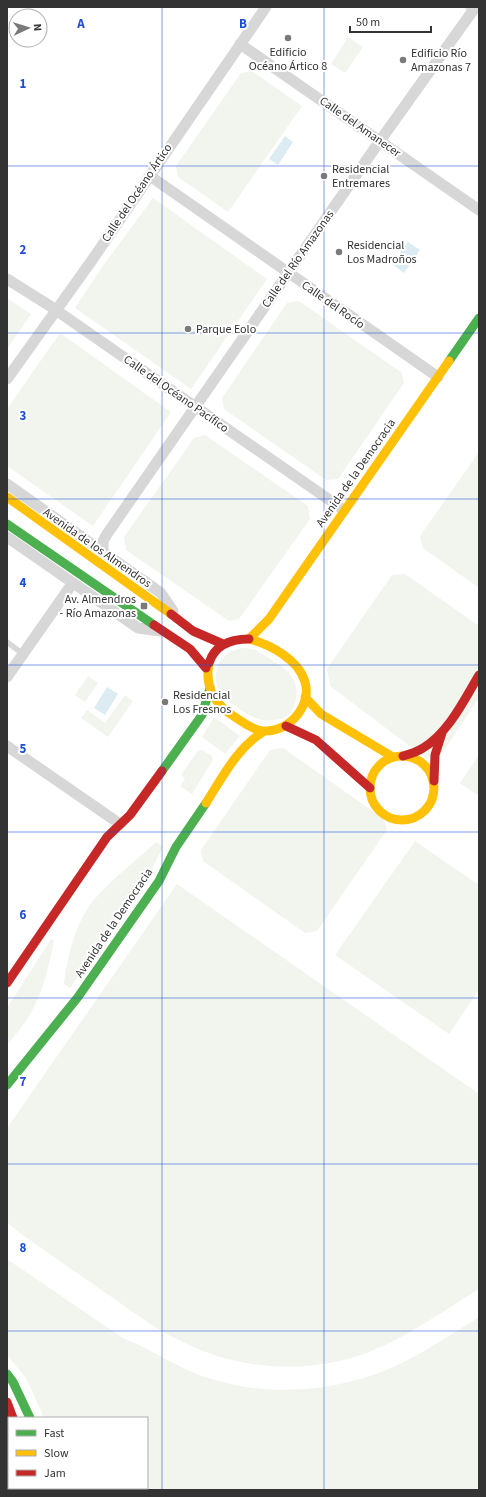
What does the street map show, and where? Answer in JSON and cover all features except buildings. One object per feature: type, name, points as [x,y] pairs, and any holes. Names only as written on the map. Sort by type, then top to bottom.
[{"type":"street","name":"Calle del Océano Ártico","points":[[7,379],[90,263],[266,7]]},
{"type":"street","name":"Calle del Río Amazonas","points":[[103,552],[103,542],[107,534],[473,8]]},
{"type":"street","name":"Calle del Amanecer","points":[[240,44],[479,210]]},
{"type":"street","name":"Calle del Rocío","points":[[150,176],[288,274],[438,377]]},
{"type":"street","name":"Calle del Océano Pacífico","points":[[7,278],[344,510]]},
{"type":"street","name":"Avenida de la Democracia","points":[[249,639],[269,619],[479,318]]},
{"type":"street","name":"Avenida de los Almendros","points":[[8,489],[103,552],[161,593],[176,617]]},
{"type":"street","name":"Avenida de los Almendros","points":[[8,489],[18,504],[176,617],[193,631],[223,644]]},
{"type":"street","points":[[7,524],[190,649],[206,668]]},
{"type":"street","points":[[7,537],[72,584],[138,628],[165,632]]},
{"type":"street","points":[[7,677],[72,584]]},
{"type":"street","points":[[249,639],[258,640],[268,645],[292,663],[303,676],[306,687],[305,697],[298,715],[286,726],[263,732],[246,724],[217,702],[207,681],[206,668],[210,658],[216,650],[231,640],[249,639]]},
{"type":"street","points":[[444,728],[424,748],[414,753],[393,757],[384,762],[376,769],[371,778],[370,788],[372,799],[378,808],[394,819],[405,820],[415,818],[424,812],[431,803],[434,792],[435,755],[438,742],[444,728],[479,676]]},
{"type":"street","points":[[7,983],[107,837],[130,815],[202,715],[210,688]]},
{"type":"street","points":[[305,697],[321,714],[393,757]]},
{"type":"street","points":[[286,726],[316,740],[370,788]]},
{"type":"street","name":"Avenida de la Democracia","points":[[7,1085],[78,997],[159,881],[176,846],[242,750],[253,738],[263,732]]},
{"type":"street","points":[[7,746],[120,824]]},
{"type":"street","points":[[403,756],[413,758],[422,763],[429,771],[434,782]]},
{"type":"street","points":[[7,1374],[13,1382],[30,1417]]},
{"type":"street","points":[[7,1402],[13,1417]]},
{"type":"lane","points":[[7,642],[23,654]]},
{"type":"shaded area","points":[[348,37],[363,47],[345,73],[331,64]]},
{"type":"shaded area","points":[[252,71],[302,106],[228,212],[178,177],[176,166],[241,73]]},
{"type":"shaded area","points":[[285,136],[293,142],[278,165],[269,159]]},
{"type":"shaded area","points":[[153,198],[267,279],[191,389],[75,308],[102,267]]},
{"type":"shaded area","points":[[408,242],[420,250],[404,273],[392,264]]},
{"type":"shaded area","points":[[7,298],[31,314],[7,349]]},
{"type":"shaded area","points":[[299,301],[402,373],[404,383],[338,479],[326,480],[224,409],[222,398],[287,303]]},
{"type":"shaded area","points":[[60,333],[171,412],[93,526],[7,466],[7,409]]},
{"type":"shaded area","points":[[205,435],[308,506],[310,519],[239,619],[229,621],[126,550],[124,537],[194,438]]},
{"type":"shaded area","points":[[479,452],[479,588],[423,548],[420,536]]},
{"type":"shaded area","points":[[405,574],[479,626],[479,698],[440,756],[427,759],[330,686],[327,669],[392,575]]},
{"type":"shaded area","points":[[242,648],[257,650],[283,667],[292,677],[295,682],[296,700],[292,711],[287,716],[282,719],[257,719],[238,708],[218,689],[216,674],[219,663],[226,655]]},
{"type":"shaded area","points":[[88,676],[98,683],[85,702],[75,695]]},
{"type":"shaded area","points":[[107,687],[118,694],[105,715],[94,708]]},
{"type":"shaded area","points":[[125,695],[133,701],[108,737],[81,718],[87,710],[105,723]]},
{"type":"shaded area","points":[[214,717],[240,736],[225,754],[202,737]]},
{"type":"shaded area","points":[[283,748],[384,819],[387,830],[317,931],[305,933],[203,861],[201,850],[270,750]]},
{"type":"shaded area","points":[[202,750],[212,756],[213,760],[192,794],[180,786],[185,779],[181,775],[197,752]]},
{"type":"shaded area","points":[[479,755],[479,796],[460,783]]},
{"type":"shaded area","points":[[415,841],[479,885],[479,990],[449,1034],[335,955]]},
{"type":"shaded area","points":[[156,842],[163,847],[147,878],[70,988],[64,984],[67,963],[77,929],[87,909],[107,886]]},
{"type":"shaded area","points":[[177,884],[479,1094],[479,1289],[426,1323],[384,1346],[347,1359],[324,1364],[301,1366],[254,1364],[231,1360],[209,1353],[167,1334],[149,1323],[21,1234],[7,1222],[7,1128]]},
{"type":"shaded area","points":[[51,939],[54,941],[39,997],[18,1032],[7,1044],[7,1008]]},
{"type":"shaded area","points":[[7,1259],[123,1338],[144,1347],[194,1373],[230,1384],[256,1388],[281,1390],[307,1389],[358,1380],[406,1361],[479,1317],[479,1490],[52,1490],[148,1489],[148,1417],[43,1417],[26,1378],[7,1355]]},
{"type":"shaded area","points":[[7,1431],[8,1489],[13,1490],[7,1490]]},
{"type":"traffic: fast","points":[[449,361],[479,318]]},
{"type":"traffic: fast","points":[[7,524],[154,625]]},
{"type":"traffic: fast","points":[[162,771],[202,715],[210,688]]},
{"type":"traffic: fast","points":[[7,1085],[78,997],[159,881],[176,847],[206,803]]},
{"type":"traffic: fast","points":[[7,1374],[13,1382],[30,1417]]},
{"type":"traffic: slow","points":[[249,639],[269,619],[449,361]]},
{"type":"traffic: slow","points":[[7,497],[171,614]]},
{"type":"traffic: slow","points":[[209,663],[208,678],[211,691],[218,703],[229,713],[247,725],[258,730],[268,731],[286,725],[294,718],[305,701],[305,682],[302,674],[283,654],[257,641],[249,639]]},
{"type":"traffic: slow","points":[[305,697],[321,714],[393,757]]},
{"type":"traffic: slow","points":[[206,803],[224,774],[245,746],[263,732]]},
{"type":"traffic: slow","points":[[402,756],[420,762],[428,770],[434,788],[428,806],[420,814],[402,820],[384,814],[376,806],[370,788],[376,770],[384,762],[402,756]]},
{"type":"traffic: jam","points":[[171,614],[193,631],[223,644]]},
{"type":"traffic: jam","points":[[154,625],[190,649],[206,668]]},
{"type":"traffic: jam","points":[[209,663],[215,651],[224,644],[236,640],[249,639]]},
{"type":"traffic: jam","points":[[403,756],[421,749],[441,733],[462,705],[479,675]]},
{"type":"traffic: jam","points":[[286,726],[316,740],[370,788]]},
{"type":"traffic: jam","points":[[434,781],[435,755],[442,733]]},
{"type":"traffic: jam","points":[[7,983],[107,837],[130,815],[162,771]]},
{"type":"traffic: jam","points":[[7,1402],[13,1417]]},
{"type":"place","name":"Edificio Océano Ártico 8","points":[[288,38]]},
{"type":"place","name":"Edificio Río Amazonas 7","points":[[403,60]]},
{"type":"place","name":"Residencial Entremares","points":[[324,176]]},
{"type":"place","name":"Residencial Los Madroños","points":[[339,252]]},
{"type":"place","name":"Parque Eolo","points":[[188,329]]},
{"type":"place","name":"Av. Almendros - Río Amazonas","points":[[144,606]]},
{"type":"place","name":"Residencial Los Fresnos","points":[[165,702]]}]
